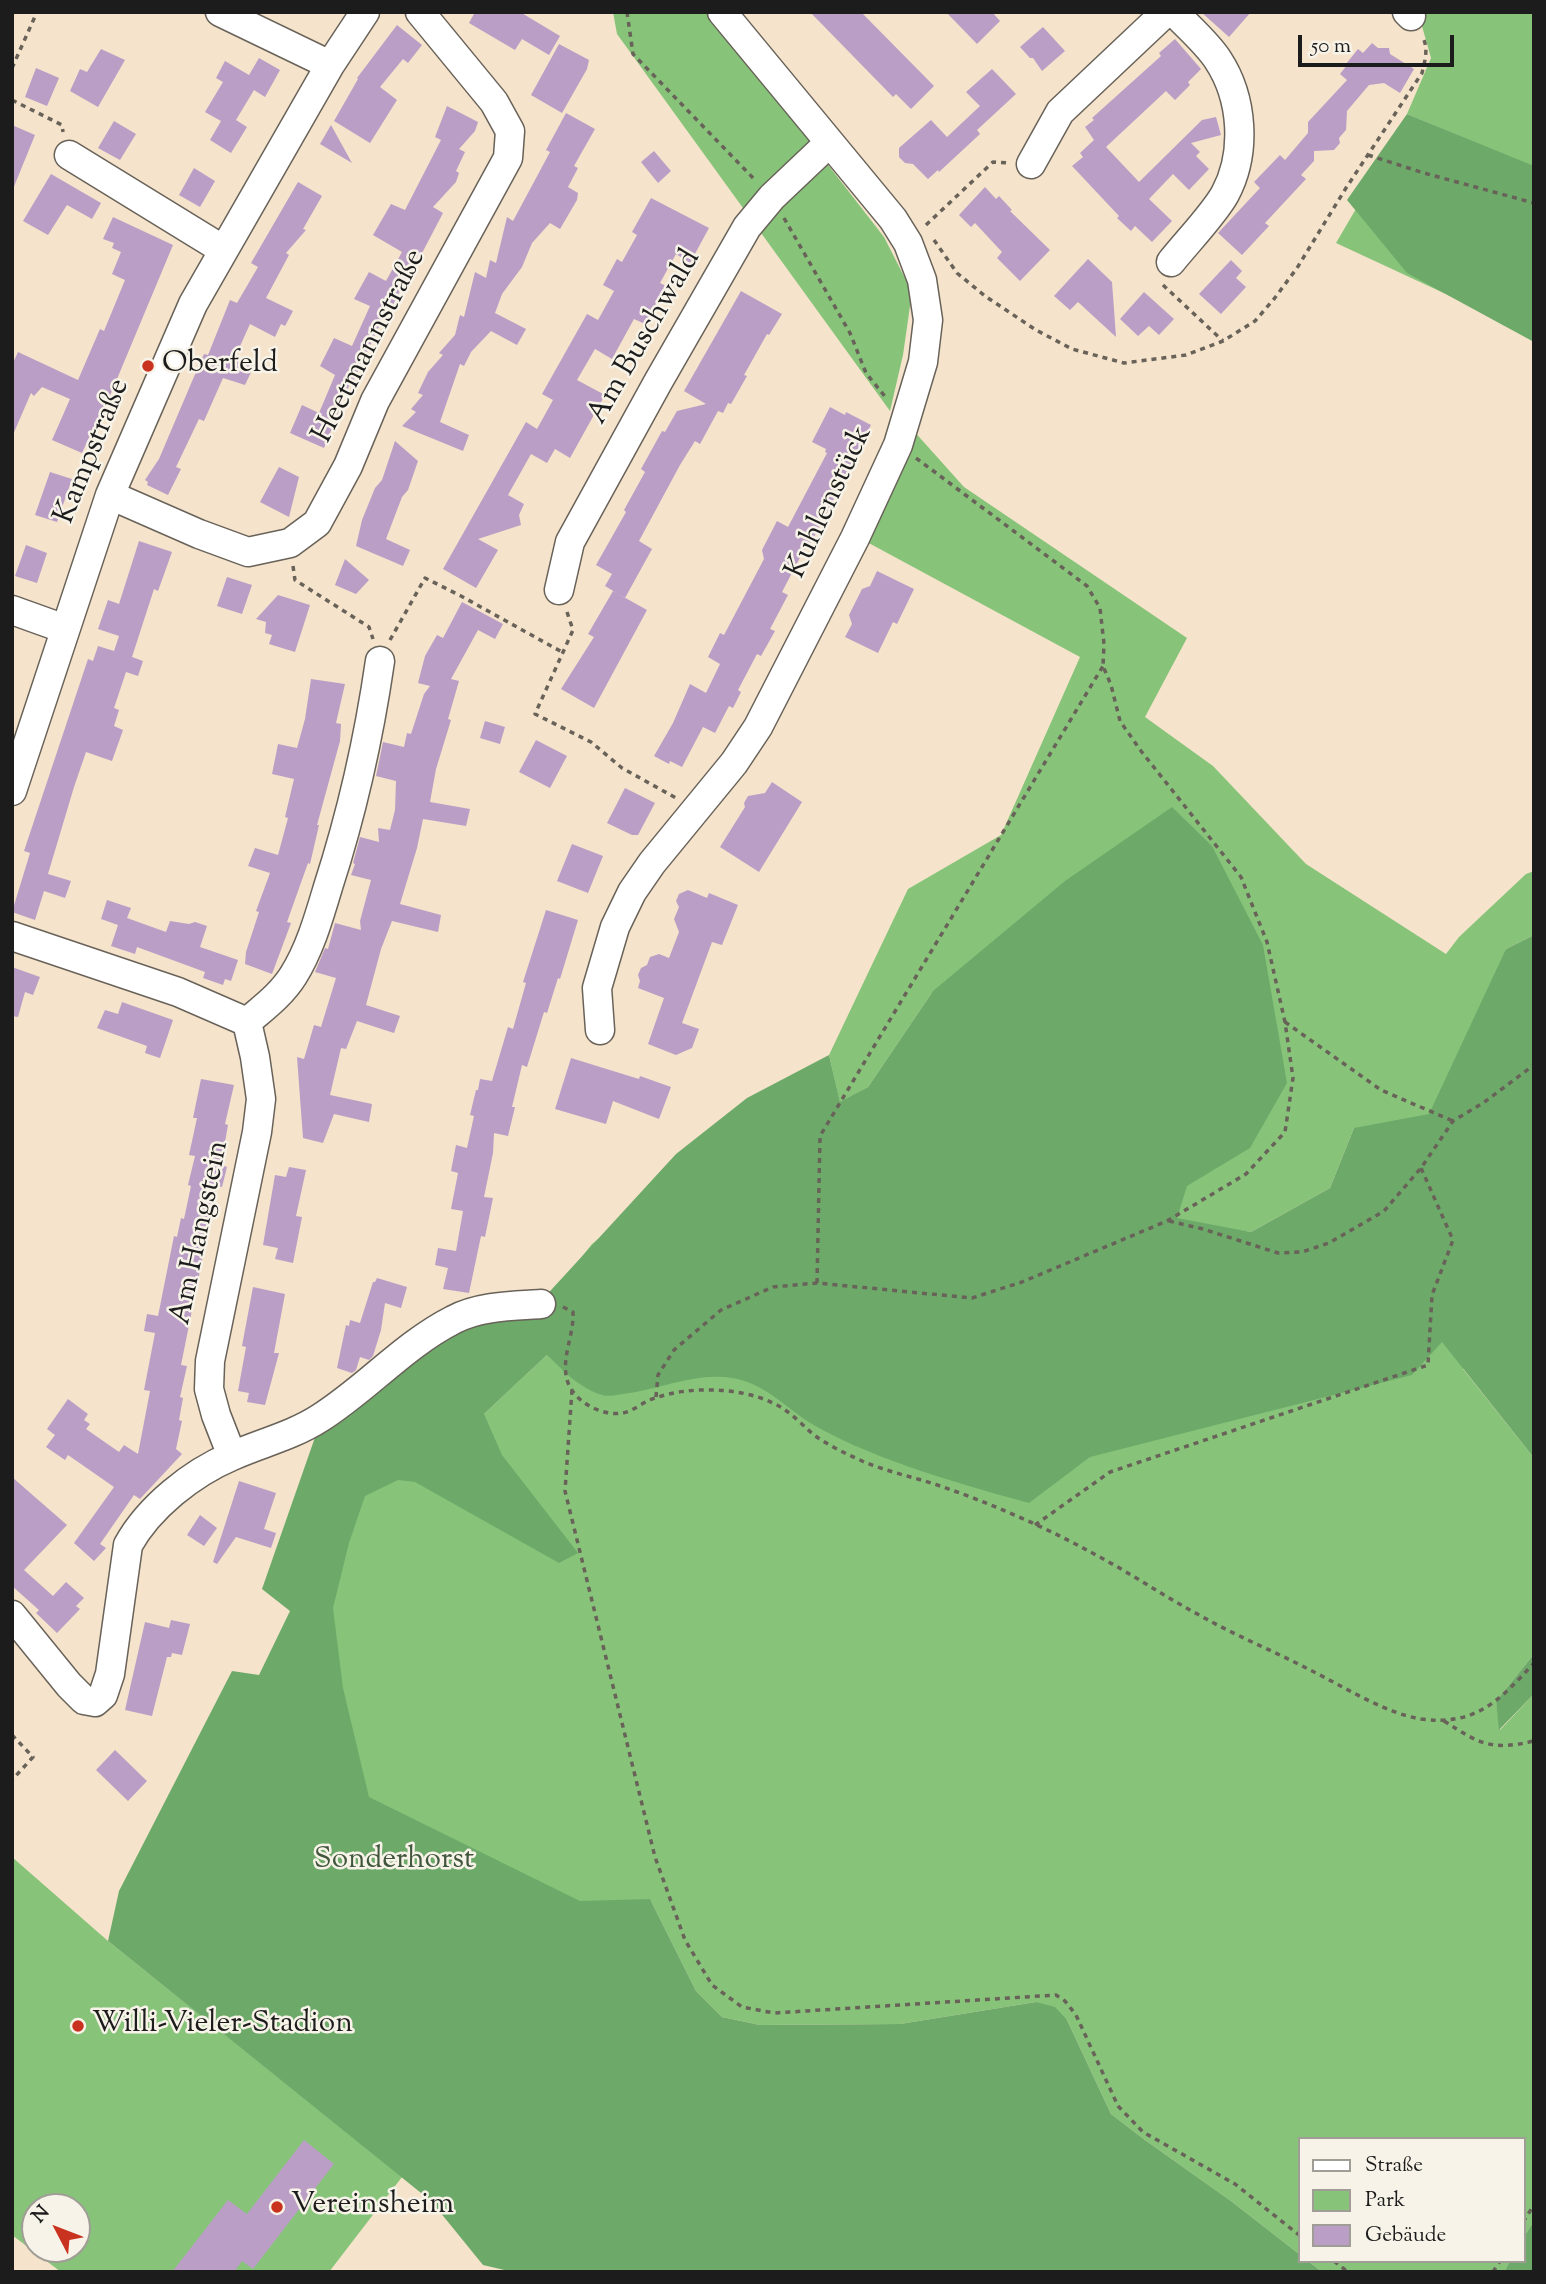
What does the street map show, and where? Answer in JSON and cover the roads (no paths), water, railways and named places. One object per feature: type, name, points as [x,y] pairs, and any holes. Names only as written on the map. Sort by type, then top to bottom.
[{"type":"street","points":[[220,12],[330,65]]},
{"type":"street","name":"Kampstraße","points":[[12,791],[110,495],[193,304],[222,249],[330,65],[365,12]]},
{"type":"street","name":"Heetmannstraße","points":[[110,495],[248,552],[290,543],[317,523],[348,466],[381,389],[508,158],[510,131],[494,102],[420,12]]},
{"type":"street","name":"Kuhlenstück","points":[[600,1030],[597,988],[615,927],[632,892],[652,863],[734,763],[758,727],[855,538],[898,445],[923,362],[928,320],[922,280],[908,243],[892,219],[722,12]]},
{"type":"street","points":[[1031,164],[1060,112],[1166,12]]},
{"type":"street","points":[[1171,262],[1225,194],[1240,139],[1237,103],[1229,80],[1217,58],[1174,12]]},
{"type":"street","name":"Am Buschwald","points":[[559,590],[570,542],[657,382],[747,227],[772,197],[829,144]]},
{"type":"street","points":[[69,155],[222,249]]},
{"type":"street","points":[[12,610],[65,629]]},
{"type":"street","points":[[12,936],[178,992],[247,1021],[270,1004],[292,978],[313,935],[344,838],[386,650]]},
{"type":"street","name":"Am Hangstein","points":[[232,1456],[209,1389],[210,1361],[260,1110],[255,1057],[247,1021]]},
{"type":"street","points":[[12,1615],[49,1664],[69,1685],[84,1700],[96,1702],[103,1695],[110,1674],[128,1545],[148,1517],[194,1476],[232,1456],[293,1434],[318,1420],[424,1338],[454,1319],[489,1308],[541,1304]]},
{"type":"place","name":"Oberfeld","points":[[148,366]]},
{"type":"place","name":"Willi-Vieler-Stadion","points":[[78,2026]]},
{"type":"place","name":"Vereinsheim","points":[[277,2207]]},
{"type":"park label","name":"Sonderhorst","points":[[394,1862]]}]
